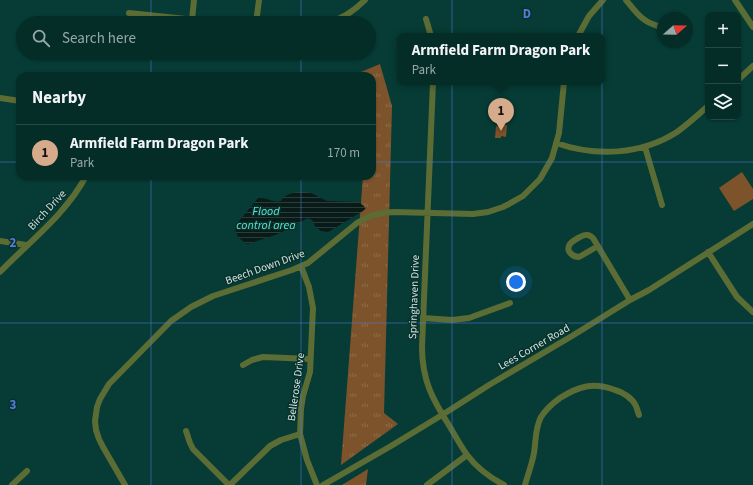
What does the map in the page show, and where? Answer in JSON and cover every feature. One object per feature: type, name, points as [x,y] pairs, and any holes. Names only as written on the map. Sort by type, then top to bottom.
[{"type":"street","points":[[192,16],[194,0]]},
{"type":"street","points":[[257,16],[259,0]]},
{"type":"street","points":[[346,16],[354,11],[365,0]]},
{"type":"street","points":[[580,33],[589,16],[603,0]]},
{"type":"street","points":[[626,0],[640,17],[657,26]]},
{"type":"street","points":[[736,0],[753,27]]},
{"type":"street","points":[[129,13],[156,16]]},
{"type":"street","points":[[426,19],[430,33]]},
{"type":"street","points":[[741,77],[753,66]]},
{"type":"street","name":"Springhaven Drive","points":[[433,85],[422,354],[424,369],[432,396],[467,455],[485,472],[504,485]]},
{"type":"street","name":"Beech Down Drive","points":[[125,485],[103,447],[96,430],[97,407],[109,384],[171,321],[191,306],[213,296],[301,266],[311,261],[357,223],[374,214],[384,212],[473,214],[495,210],[510,204],[529,190],[540,179],[549,165],[559,133],[564,85]]},
{"type":"street","points":[[0,98],[16,100]]},
{"type":"street","points":[[556,143],[579,150],[600,152],[617,152],[645,147],[677,132],[705,109]]},
{"type":"street","points":[[645,147],[662,205]]},
{"type":"street","name":"Birch Drive","points":[[0,272],[61,212],[80,189],[84,180]]},
{"type":"street","name":"Lees Corner Road","points":[[323,485],[391,446],[489,385],[649,290],[753,224]]},
{"type":"street","points":[[598,246],[579,257],[572,256],[569,249],[571,243],[584,235],[593,238],[598,246],[630,300]]},
{"type":"street","points":[[0,241],[26,245]]},
{"type":"street","points":[[708,252],[737,297],[753,312]]},
{"type":"street","name":"Bellerose Drive","points":[[301,266],[312,300],[312,321],[310,372],[303,396],[300,434],[307,460],[317,485]]},
{"type":"street","points":[[424,318],[452,320],[469,318],[510,303]]},
{"type":"street","points":[[243,365],[252,360],[263,357],[310,359]]},
{"type":"street","points":[[525,485],[532,462],[536,432],[540,419],[551,405],[569,393],[584,387],[605,386],[628,397],[636,406],[639,415]]},
{"type":"street","points":[[186,431],[193,449],[229,485],[270,446],[281,440],[300,434]]},
{"type":"street","points":[[427,485],[467,455]]},
{"type":"street","points":[[12,485],[27,471]]},
{"type":"green space","points":[[380,64],[392,106],[384,413],[398,424],[341,465],[363,180],[376,180],[376,72],[361,72]]},
{"type":"green space","points":[[502,124],[507,125],[506,137],[501,136],[501,138],[495,138],[496,126],[502,127]]},
{"type":"green space","points":[[742,172],[753,189],[753,199],[734,211],[719,188]]},
{"type":"green space","points":[[368,469],[366,485],[342,485]]},
{"type":"water","name":"Flood control area","points":[[296,192],[309,192],[327,201],[359,202],[366,208],[328,232],[321,231],[315,226],[312,220],[308,218],[278,234],[248,244],[238,237],[235,226],[258,198],[281,201],[285,196]]},
{"type":"place","name":"Armfield Farm Dragon Park","points":[[501,131]]}]
